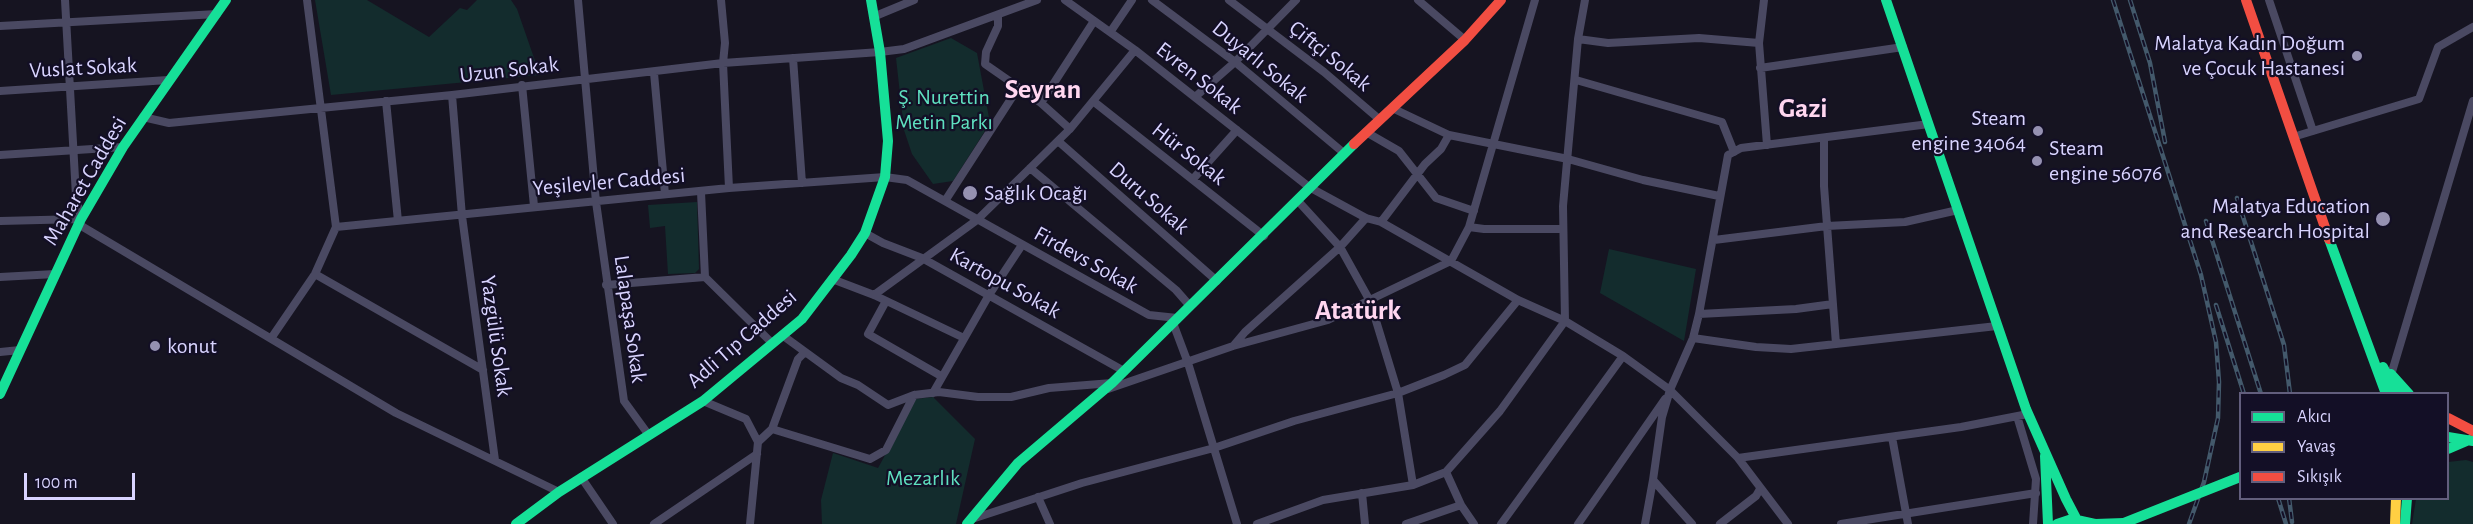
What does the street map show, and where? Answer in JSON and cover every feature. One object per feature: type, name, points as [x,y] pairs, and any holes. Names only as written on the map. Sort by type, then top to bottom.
[{"type":"street","points":[[65,0],[76,196],[80,222]]},
{"type":"street","name":"Maharet Caddesi","points":[[0,394],[80,222],[123,147],[226,0]]},
{"type":"street","points":[[272,337],[315,274],[336,227],[307,0]]},
{"type":"street","name":"Lalapaşa Sokak","points":[[578,0],[596,202],[624,401],[648,435]]},
{"type":"street","points":[[721,0],[725,43],[723,63],[729,188]]},
{"type":"street","name":"Adli Tıp Caddesi","points":[[516,524],[581,477],[703,400],[802,319],[865,232],[885,177],[888,141],[880,52],[871,0]]},
{"type":"street","points":[[873,17],[914,0]]},
{"type":"street","name":"Uzun Sokak","points":[[143,117],[169,123],[452,95],[522,85],[654,73],[723,63],[904,49],[1037,0]]},
{"type":"street","name":"Evren Sokak","points":[[1065,0],[1135,50],[1309,187],[1366,218],[1382,222],[1518,300],[1565,321],[1623,356],[1670,390],[1738,458],[1788,524]]},
{"type":"street","points":[[1111,32],[1132,0]]},
{"type":"street","name":"Duyarlı Sokak","points":[[1152,0],[1235,62],[1345,154]]},
{"type":"street","name":"Çiftçi Sokak","points":[[1229,0],[1324,72],[1379,119]]},
{"type":"street","points":[[1195,97],[1235,62],[1296,0]]},
{"type":"street","points":[[1418,0],[1465,40]]},
{"type":"street","points":[[969,521],[1018,463],[1124,371],[1264,236],[1309,187],[1379,119],[1465,40],[1502,0]]},
{"type":"street","points":[[782,335],[842,378],[858,385],[888,405],[914,395],[933,393],[1011,397],[1049,388],[1108,386],[1188,363],[1233,346],[1328,320],[1451,261],[1469,227],[1535,0]]},
{"type":"street","points":[[1257,524],[1323,500],[1413,485],[1446,472],[1500,411],[1565,321],[1563,229],[1578,39],[1585,0]]},
{"type":"street","points":[[1764,0],[1759,43],[1767,145]]},
{"type":"street","points":[[1887,0],[1997,326],[2023,415],[2036,479],[2033,524]]},
{"type":"street","points":[[2246,0],[2347,291],[2386,392]]},
{"type":"street","points":[[2269,0],[2313,131]]},
{"type":"street","points":[[0,26],[217,14]]},
{"type":"street","points":[[998,15],[998,26],[986,52],[985,64],[1041,103],[1070,129]]},
{"type":"street","points":[[1041,103],[1094,21]]},
{"type":"street","points":[[2293,137],[2419,99],[2438,47],[2473,27]]},
{"type":"street","points":[[1578,39],[1608,43],[1699,38],[1759,43]]},
{"type":"street","points":[[1760,68],[1903,47]]},
{"type":"street","points":[[874,295],[977,220],[1070,129],[1135,50]]},
{"type":"street","points":[[793,58],[801,183]]},
{"type":"street","points":[[654,73],[665,194]]},
{"type":"street","name":"Vuslat Sokak","points":[[0,91],[168,80]]},
{"type":"street","points":[[1576,80],[1722,122],[1734,152]]},
{"type":"street","points":[[522,85],[534,206]]},
{"type":"street","points":[[945,201],[1018,88]]},
{"type":"street","name":"Yazgülü Sokak","points":[[452,95],[462,216],[495,460]]},
{"type":"street","points":[[386,100],[398,221]]},
{"type":"street","name":"Hür Sokak","points":[[1093,101],[1264,236]]},
{"type":"street","points":[[2391,375],[2473,101]]},
{"type":"street","points":[[1392,108],[1449,135],[1568,159],[1643,180],[1719,196]]},
{"type":"street","points":[[1645,524],[1658,440],[1670,390],[1693,338],[1699,314],[1728,155],[1742,148],[1929,124]]},
{"type":"street","points":[[1192,179],[1237,130]]},
{"type":"street","points":[[1366,132],[1399,150],[1436,198],[1474,211]]},
{"type":"street","points":[[1382,222],[1419,173],[1441,149],[1449,135]]},
{"type":"street","points":[[1824,138],[1824,186],[1836,344]]},
{"type":"street","name":"Duru Sokak","points":[[1058,141],[1216,281]]},
{"type":"street","points":[[0,155],[123,147]]},
{"type":"street","points":[[1030,168],[1176,290],[1190,306]]},
{"type":"street","name":"Yeşilevler Caddesi","points":[[336,227],[729,188],[885,177]]},
{"type":"street","name":"Firdevs Sokak","points":[[885,177],[907,180],[1149,315],[1175,321]]},
{"type":"street","points":[[702,192],[705,277],[772,343]]},
{"type":"street","points":[[1298,201],[1340,247],[1370,301],[1398,393],[1413,485]]},
{"type":"street","points":[[1714,240],[1827,226],[1905,222],[1958,210]]},
{"type":"street","points":[[1233,346],[1245,332],[1340,247],[1366,218]]},
{"type":"street","points":[[0,221],[80,222],[396,413],[559,492]]},
{"type":"street","points":[[1469,227],[1563,229]]},
{"type":"street","name":"Kartopu Sokak","points":[[865,232],[883,243],[922,258],[1124,371]]},
{"type":"street","points":[[933,393],[989,294],[1022,245]]},
{"type":"street","points":[[0,277],[55,274]]},
{"type":"street","points":[[315,274],[483,370]]},
{"type":"street","points":[[606,285],[705,277]]},
{"type":"street","points":[[832,279],[874,295],[964,338]]},
{"type":"street","points":[[2347,291],[2396,392]]},
{"type":"street","points":[[969,521],[1038,497],[1214,448],[1294,421],[1398,393],[1465,365],[1518,300]]},
{"type":"street","points":[[886,301],[868,334],[941,376]]},
{"type":"street","points":[[1699,314],[1796,309],[1833,303]]},
{"type":"street","points":[[1175,321],[1237,524]]},
{"type":"street","points":[[1693,338],[1768,348],[1836,344],[1997,326]]},
{"type":"street","points":[[0,352],[20,350]]},
{"type":"street","points":[[758,442],[772,429],[798,359],[805,352]]},
{"type":"street","points":[[1501,524],[1623,356]]},
{"type":"street","points":[[2380,361],[2408,392]]},
{"type":"street","points":[[1578,524],[1670,390]]},
{"type":"street","points":[[772,429],[870,459],[886,450],[914,395]]},
{"type":"street","points":[[703,400],[746,419],[758,442],[750,524]]},
{"type":"street","points":[[1738,458],[1961,428],[2023,415]]},
{"type":"street","points":[[2023,415],[2044,450],[2080,522]]},
{"type":"street","points":[[2449,419],[2472,436]]},
{"type":"street","points":[[2449,427],[2472,436]]},
{"type":"street","points":[[2449,437],[2472,436]]},
{"type":"street","points":[[2449,448],[2472,436]]},
{"type":"street","points":[[1892,437],[1908,524]]},
{"type":"street","points":[[2044,450],[2048,524]]},
{"type":"street","points":[[654,524],[757,454]]},
{"type":"street","points":[[1446,472],[1461,505],[1474,524]]},
{"type":"street","points":[[581,477],[613,524]]},
{"type":"street","points":[[2130,523],[2239,478]]},
{"type":"street","points":[[1653,480],[1692,524]]},
{"type":"street","points":[[2057,524],[2066,519],[2095,524],[2130,523],[2239,484]]},
{"type":"street","points":[[1720,524],[1756,496],[1760,489]]},
{"type":"street","points":[[1362,493],[1365,524]]},
{"type":"street","points":[[1841,524],[2036,493]]},
{"type":"street","points":[[1038,497],[1050,524]]},
{"type":"street","points":[[2395,524],[2396,500]]},
{"type":"street","points":[[2405,524],[2407,500]]},
{"type":"street","points":[[1406,524],[1461,505]]},
{"type":"green space","points":[[315,0],[367,0],[429,37],[460,8],[467,10],[477,0],[511,0],[517,9],[540,75],[331,95]]},
{"type":"green space","name":"Ş. Nurettin Metin Parkı","points":[[951,38],[977,53],[990,123],[953,181],[933,184],[912,154],[904,130],[896,58]]},
{"type":"green space","points":[[697,202],[699,269],[695,273],[668,274],[665,226],[650,228],[648,205]]},
{"type":"green space","points":[[1609,249],[1696,269],[1684,341],[1600,293]]},
{"type":"green space","name":"Mezarlık","points":[[933,397],[975,439],[956,524],[822,524],[821,500],[833,453],[878,468],[916,399]]},
{"type":"green space","points":[[2466,460],[2473,462],[2473,524],[2412,524],[2416,500],[2449,500],[2449,462]]},
{"type":"railway","points":[[2113,0],[2201,275],[2216,342],[2219,382],[2218,418],[2204,482],[2189,524]]},
{"type":"railway","points":[[2130,0],[2150,63],[2165,142]]},
{"type":"railway","points":[[2237,198],[2284,345],[2290,392]]},
{"type":"railway","points":[[2206,221],[2260,392]]},
{"type":"railway","points":[[2216,305],[2243,392]]},
{"type":"railway","points":[[2279,500],[2286,524]]},
{"type":"railway","points":[[2289,500],[2292,522]]},
{"type":"traffic: fast","points":[[0,394],[81,219],[123,147],[226,0]]},
{"type":"traffic: fast","points":[[516,524],[559,492],[703,401],[802,319],[851,255],[865,233],[885,177],[888,141],[880,52],[871,0]]},
{"type":"traffic: fast","points":[[1886,0],[2026,409],[2066,499],[2077,520],[2084,524]]},
{"type":"traffic: fast","points":[[967,524],[1018,463],[1112,383],[1354,144]]},
{"type":"traffic: fast","points":[[2329,239],[2385,392]]},
{"type":"traffic: fast","points":[[2383,367],[2396,392]]},
{"type":"traffic: fast","points":[[2391,374],[2407,392]]},
{"type":"traffic: fast","points":[[2449,437],[2473,441]]},
{"type":"traffic: fast","points":[[2449,449],[2469,440]]},
{"type":"traffic: fast","points":[[2045,456],[2048,524]]},
{"type":"traffic: fast","points":[[2124,523],[2239,477]]},
{"type":"traffic: fast","points":[[2405,524],[2407,500]]},
{"type":"traffic: fast","points":[[2057,524],[2072,519],[2095,524],[2124,523]]},
{"type":"traffic: slow","points":[[2395,524],[2396,500]]},
{"type":"traffic: jam","points":[[1354,144],[1465,40],[1501,0]]},
{"type":"traffic: jam","points":[[2246,0],[2329,239]]},
{"type":"traffic: jam","points":[[2449,419],[2473,431]]},
{"type":"place","name":"Malatya Kadın Doğum ve Çocuk Hastanesi","points":[[2357,56]]},
{"type":"place","name":"Steam engine 34064","points":[[2038,131]]},
{"type":"place","name":"Steam engine 56076","points":[[2037,161]]},
{"type":"place","name":"Sağlık Ocağı","points":[[970,193]]},
{"type":"place","name":"Malatya Education and Research Hospital","points":[[2383,219]]},
{"type":"place","name":"konut","points":[[155,346]]},
{"type":"district","name":"Seyran","points":[[1043,90]]},
{"type":"district","name":"Gazi","points":[[1803,109]]},
{"type":"district","name":"Atatürk","points":[[1358,311]]}]
